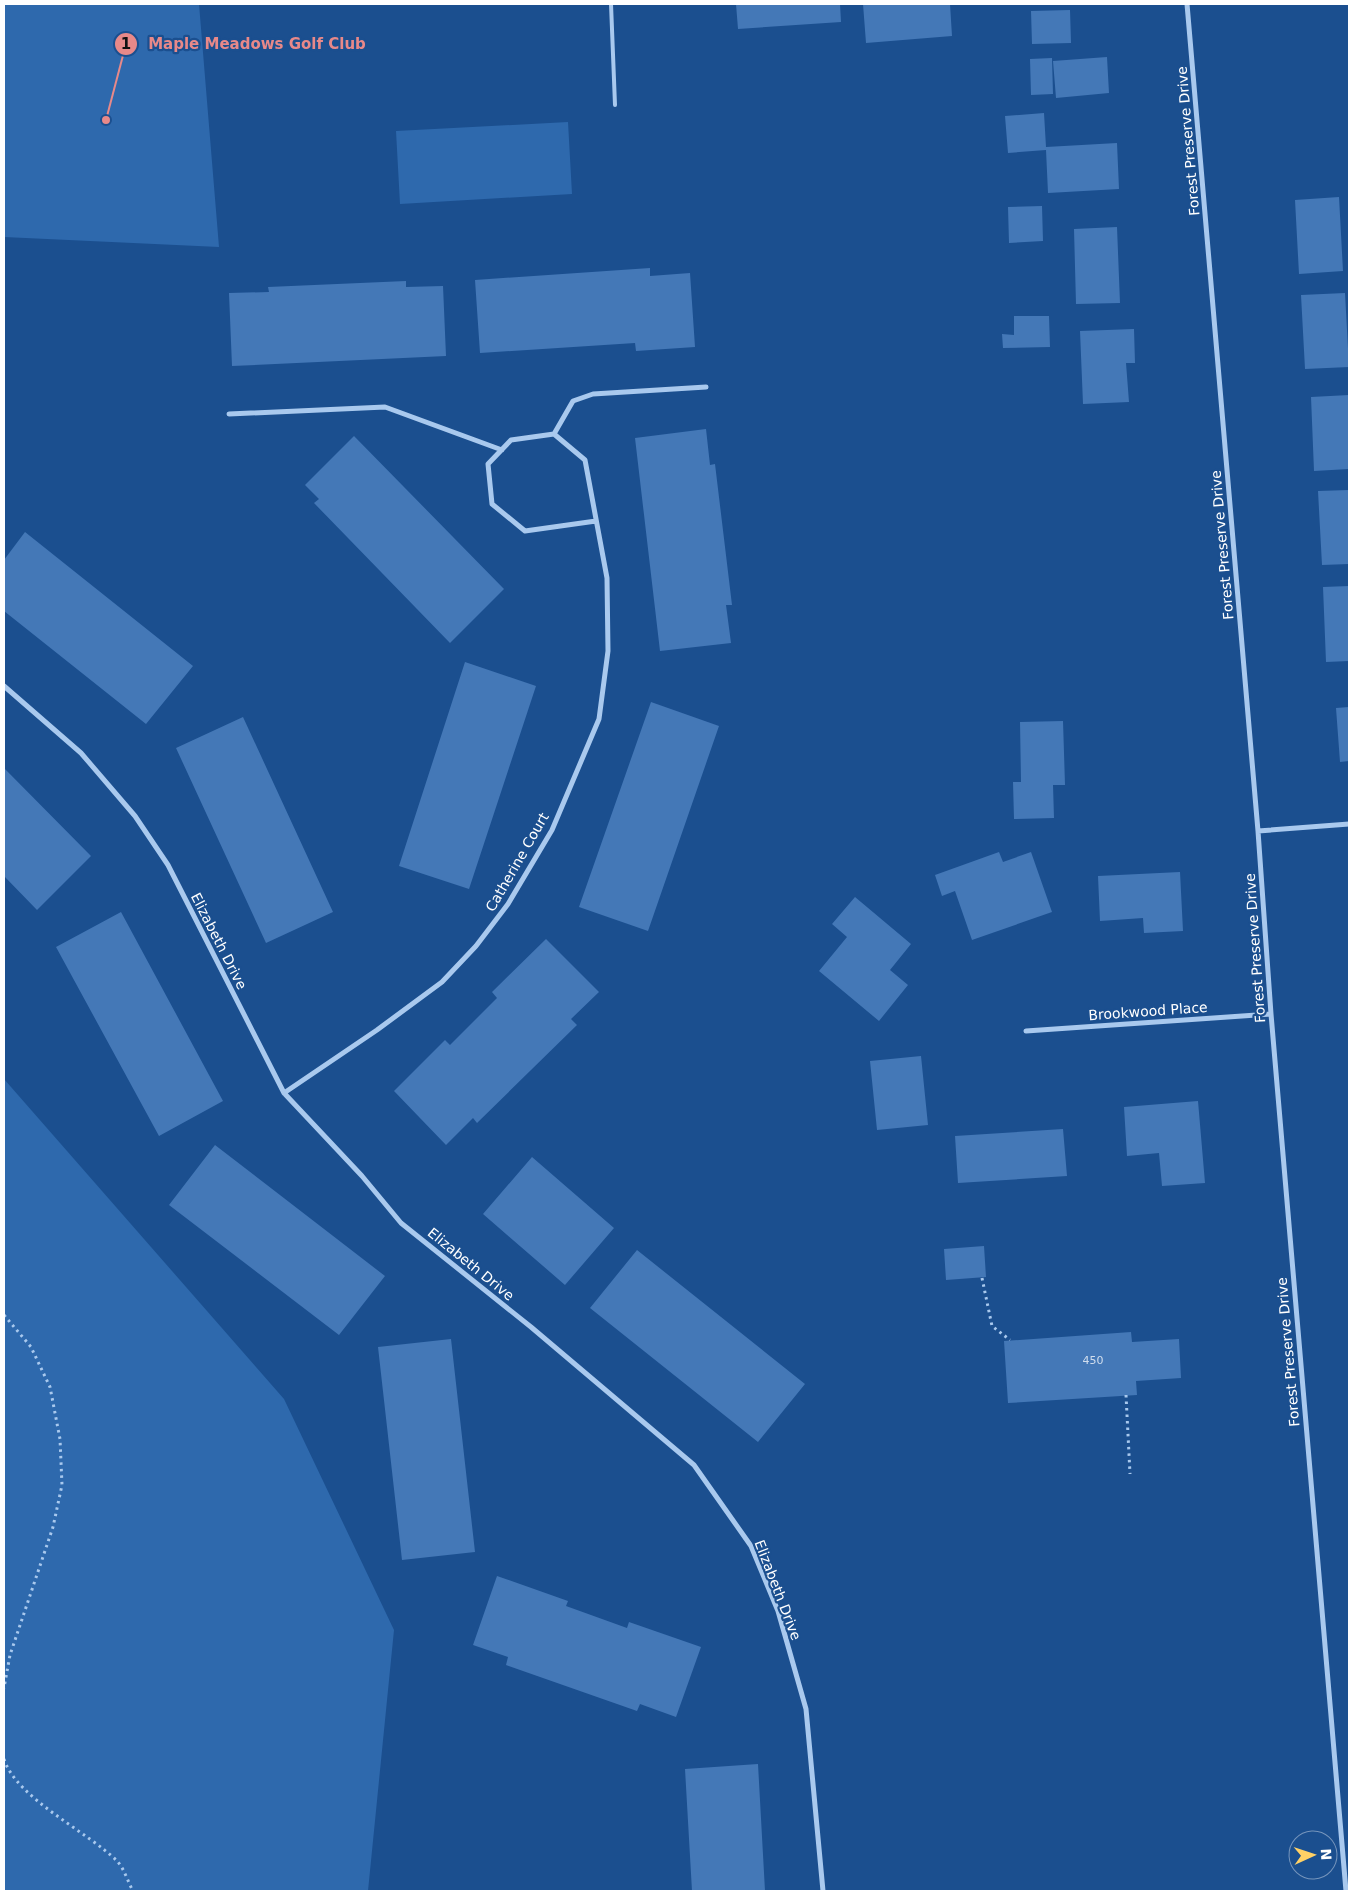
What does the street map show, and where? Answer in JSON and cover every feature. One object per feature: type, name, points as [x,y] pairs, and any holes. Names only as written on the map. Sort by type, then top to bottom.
[{"type":"street","name":"Forest Preserve Drive","points":[[1187,4],[1258,831],[1270,1014],[1346,1891]]},
{"type":"street","points":[[596,521],[525,531],[492,504],[488,464],[511,440],[554,434],[573,401],[593,394],[706,387]]},
{"type":"street","points":[[228,414],[385,407],[502,450]]},
{"type":"street","name":"Catherine Court","points":[[284,1093],[377,1030],[442,982],[476,946],[508,904],[552,830],[599,719],[608,651],[607,578],[585,460],[554,434]]},
{"type":"street","name":"Elizabeth Drive","points":[[4,686],[81,753],[135,816],[168,865],[284,1093],[362,1176],[402,1223],[531,1327],[694,1465],[751,1546],[778,1611],[806,1709],[823,1891]]},
{"type":"street","points":[[1258,831],[1349,824]]},
{"type":"street","name":"Brookwood Place","points":[[1026,1031],[1270,1014]]},
{"type":"lane","points":[[611,4],[615,105]]},
{"type":"path","points":[[982,1278],[992,1326],[1010,1340]]},
{"type":"path","points":[[4,1315],[31,1347],[50,1387],[60,1440],[62,1485],[53,1527],[10,1655],[4,1688]]},
{"type":"path","points":[[1126,1396],[1130,1474]]},
{"type":"path","points":[[4,1759],[22,1788],[118,1862],[133,1891]]},
{"type":"shaded area","points":[[4,4],[199,4],[219,247],[4,237]]},
{"type":"shaded area","points":[[568,122],[572,194],[400,204],[396,131]]},
{"type":"shaded area","points":[[4,1079],[284,1399],[394,1630],[368,1891],[4,1891]]},
{"type":"building","points":[[736,4],[840,4],[841,22],[738,29]]},
{"type":"building","points":[[863,4],[950,4],[952,36],[866,43]]},
{"type":"building","points":[[1070,10],[1071,43],[1032,44],[1031,11]]},
{"type":"building","points":[[1107,57],[1109,93],[1056,98],[1053,61]]},
{"type":"building","points":[[1052,58],[1053,94],[1031,95],[1030,59]]},
{"type":"building","points":[[1044,113],[1046,147],[1117,143],[1119,189],[1048,193],[1046,150],[1008,153],[1005,116]]},
{"type":"building","points":[[1339,197],[1343,271],[1299,274],[1295,200]]},
{"type":"building","points":[[1042,206],[1043,241],[1009,243],[1008,207]]},
{"type":"building","points":[[1117,227],[1120,303],[1076,304],[1074,229]]},
{"type":"building","points":[[650,268],[650,276],[690,273],[695,347],[636,351],[635,343],[480,353],[475,280]]},
{"type":"building","points":[[406,281],[406,287],[443,286],[446,356],[232,366],[229,293],[269,292],[268,287]]},
{"type":"building","points":[[1345,293],[1349,367],[1305,369],[1301,295]]},
{"type":"building","points":[[1014,316],[1049,316],[1050,347],[1003,348],[1002,334],[1014,335]]},
{"type":"building","points":[[1134,329],[1135,363],[1126,363],[1129,402],[1083,404],[1080,331]]},
{"type":"building","points":[[1349,395],[1349,469],[1314,471],[1311,397]]},
{"type":"building","points":[[706,429],[710,465],[715,464],[732,605],[726,605],[731,643],[660,651],[635,438]]},
{"type":"building","points":[[354,436],[504,589],[450,643],[314,503],[319,499],[305,485]]},
{"type":"building","points":[[1349,490],[1349,564],[1322,565],[1318,491]]},
{"type":"building","points":[[25,532],[193,666],[146,724],[4,611],[4,560]]},
{"type":"building","points":[[1349,586],[1349,661],[1326,662],[1323,587]]},
{"type":"building","points":[[465,662],[536,686],[469,889],[399,866]]},
{"type":"building","points":[[651,702],[719,726],[648,931],[579,907]]},
{"type":"building","points":[[1349,707],[1349,761],[1340,762],[1336,708]]},
{"type":"building","points":[[243,717],[333,912],[266,943],[176,748]]},
{"type":"building","points":[[1063,721],[1065,785],[1053,785],[1054,818],[1014,819],[1013,782],[1021,782],[1020,722]]},
{"type":"building","points":[[4,768],[91,856],[37,910],[4,876]]},
{"type":"building","points":[[999,852],[1003,862],[1031,852],[1052,912],[972,940],[955,891],[942,896],[935,875]]},
{"type":"building","points":[[1180,872],[1183,931],[1144,933],[1143,918],[1100,921],[1098,876]]},
{"type":"building","points":[[855,897],[911,944],[890,970],[908,985],[879,1021],[819,971],[847,937],[832,924]]},
{"type":"building","points":[[121,912],[223,1101],[159,1136],[56,947]]},
{"type":"building","points":[[546,939],[599,992],[571,1019],[577,1025],[477,1123],[473,1118],[446,1145],[394,1091],[445,1040],[450,1045],[497,998],[492,992]]},
{"type":"building","points":[[921,1056],[928,1125],[877,1130],[870,1061]]},
{"type":"building","points":[[1198,1101],[1205,1183],[1162,1186],[1159,1153],[1127,1156],[1124,1107]]},
{"type":"building","points":[[1063,1129],[1067,1176],[958,1183],[955,1136]]},
{"type":"building","points":[[215,1145],[385,1276],[339,1335],[169,1205]]},
{"type":"building","points":[[532,1157],[614,1228],[565,1285],[483,1214]]},
{"type":"building","points":[[984,1246],[986,1277],[946,1280],[944,1249]]},
{"type":"building","points":[[637,1250],[805,1384],[758,1442],[590,1308]]},
{"type":"building","points":[[1131,1332],[1132,1342],[1179,1339],[1181,1378],[1136,1381],[1137,1395],[1008,1403],[1004,1341]]},
{"type":"building","points":[[451,1339],[475,1552],[402,1560],[378,1347]]},
{"type":"building","points":[[497,1576],[568,1601],[566,1606],[627,1628],[629,1622],[701,1647],[676,1717],[640,1704],[637,1711],[506,1665],[508,1657],[473,1645]]},
{"type":"building","points":[[758,1764],[765,1891],[692,1891],[685,1769]]},
{"type":"place","name":"Maple Meadows Golf Club","points":[[106,120]]}]
